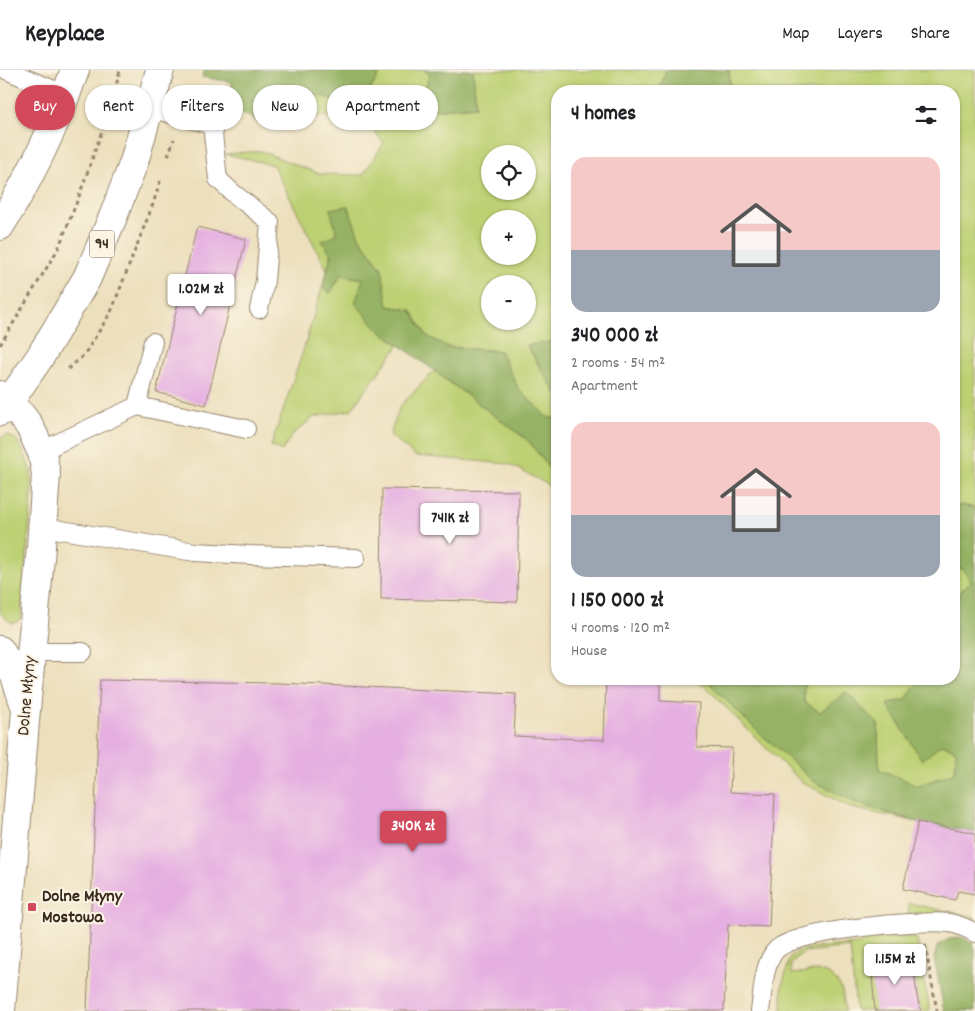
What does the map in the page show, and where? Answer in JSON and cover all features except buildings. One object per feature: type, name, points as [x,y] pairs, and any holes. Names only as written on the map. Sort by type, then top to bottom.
[{"type":"street","name":"94","points":[[152,100],[160,70]]},
{"type":"street","points":[[0,226],[36,164],[51,132],[70,82]]},
{"type":"street","name":"94","points":[[3,403],[44,350],[87,278],[134,162],[143,130]]},
{"type":"street","name":"Dolne Młyny","points":[[1,1011],[46,474],[42,453],[30,428],[22,416],[3,403]]},
{"type":"street","points":[[0,650],[16,676],[26,710]]},
{"type":"lane","points":[[6,70],[70,82]]},
{"type":"lane","points":[[152,109],[212,125],[218,179],[270,222],[265,281],[260,309]]},
{"type":"lane","points":[[137,406],[153,342]]},
{"type":"lane","points":[[42,453],[56,444],[137,406],[246,429]]},
{"type":"lane","points":[[43,527],[195,552],[356,558]]},
{"type":"lane","points":[[32,652],[83,652]]},
{"type":"lane","points":[[760,1011],[768,961],[777,949],[790,942],[856,928],[922,923],[958,925],[975,933]]},
{"type":"path","points":[[0,344],[58,249],[78,199],[112,102],[120,70]]},
{"type":"path","points":[[922,923],[936,1011]]},
{"type":"green space","points":[[205,70],[382,70],[373,85],[327,85],[327,98],[317,95],[317,85],[253,85],[253,119],[243,113],[243,85],[232,85],[232,82],[202,77]]},
{"type":"green space","points":[[382,70],[424,70],[430,74],[426,85],[373,85]]},
{"type":"green space","points":[[424,70],[473,71],[476,106],[438,109],[438,85],[426,85],[430,74]]},
{"type":"green space","points":[[464,70],[666,70],[661,85],[551,85],[551,342],[527,346],[551,384],[551,418],[547,417],[519,390],[500,351],[448,347],[427,336],[411,310],[387,306],[382,269],[359,237],[348,206],[337,234],[327,270],[273,165],[225,154],[261,151],[320,174],[363,175],[384,143],[373,130],[438,130],[438,109],[476,106],[473,72]]},
{"type":"green space","points":[[666,70],[729,70],[730,85],[661,85]]},
{"type":"green space","points":[[729,70],[975,70],[975,508],[960,506],[960,85],[730,85]]},
{"type":"green space","points":[[317,95],[327,98],[327,116],[317,117]]},
{"type":"green space","points":[[348,206],[359,237],[382,269],[388,306],[411,310],[427,336],[448,347],[500,351],[519,390],[547,417],[551,418],[551,471],[529,441],[378,329],[355,303],[363,279],[341,275],[330,293],[322,288],[332,255],[322,241],[337,234],[330,209]]},
{"type":"green space","points":[[341,275],[363,279],[378,329],[399,345],[351,410],[314,417],[293,434],[282,451],[271,446],[322,288],[330,293]]},
{"type":"green space","points":[[551,342],[551,385],[546,377],[527,345]]},
{"type":"green space","points":[[434,371],[529,441],[551,471],[551,488],[509,464],[415,456],[390,435],[400,406]]},
{"type":"green space","points":[[8,435],[16,439],[24,453],[31,472],[32,497],[21,618],[17,622],[11,623],[0,613],[0,438]]},
{"type":"green space","points":[[960,506],[975,508],[975,833],[918,822],[856,803],[813,781],[760,734],[711,685],[804,685],[804,702],[820,712],[846,692],[878,724],[879,769],[918,786],[955,772],[956,750],[942,744],[922,760],[887,704],[905,700],[917,685],[960,685],[960,592],[971,581],[963,569],[960,569]]},
{"type":"green space","points":[[960,568],[963,568],[971,581],[960,592]]},
{"type":"green space","points":[[704,685],[711,685],[760,734],[856,803],[918,822],[851,808],[802,782]]},
{"type":"green space","points":[[804,685],[918,685],[905,700],[888,705],[923,759],[942,744],[957,750],[955,772],[918,786],[879,769],[878,724],[846,692],[820,712],[804,702]]},
{"type":"green space","points":[[908,903],[975,917],[975,921],[963,918],[909,916]]},
{"type":"green space","points":[[883,937],[917,939],[930,1011],[921,1011],[917,997],[913,959],[875,1011],[856,1011],[850,947],[805,952],[797,957],[791,965],[792,974],[820,971],[831,976],[841,988],[845,1011],[782,1011],[782,986],[792,956],[799,951],[811,948],[858,944]]},
{"type":"green space","points":[[961,937],[972,943],[975,948],[975,1011],[944,1011],[934,957],[938,945],[949,939]]},
{"type":"place","name":"Dolne Młyny Mostowa","points":[[32,907]]}]
